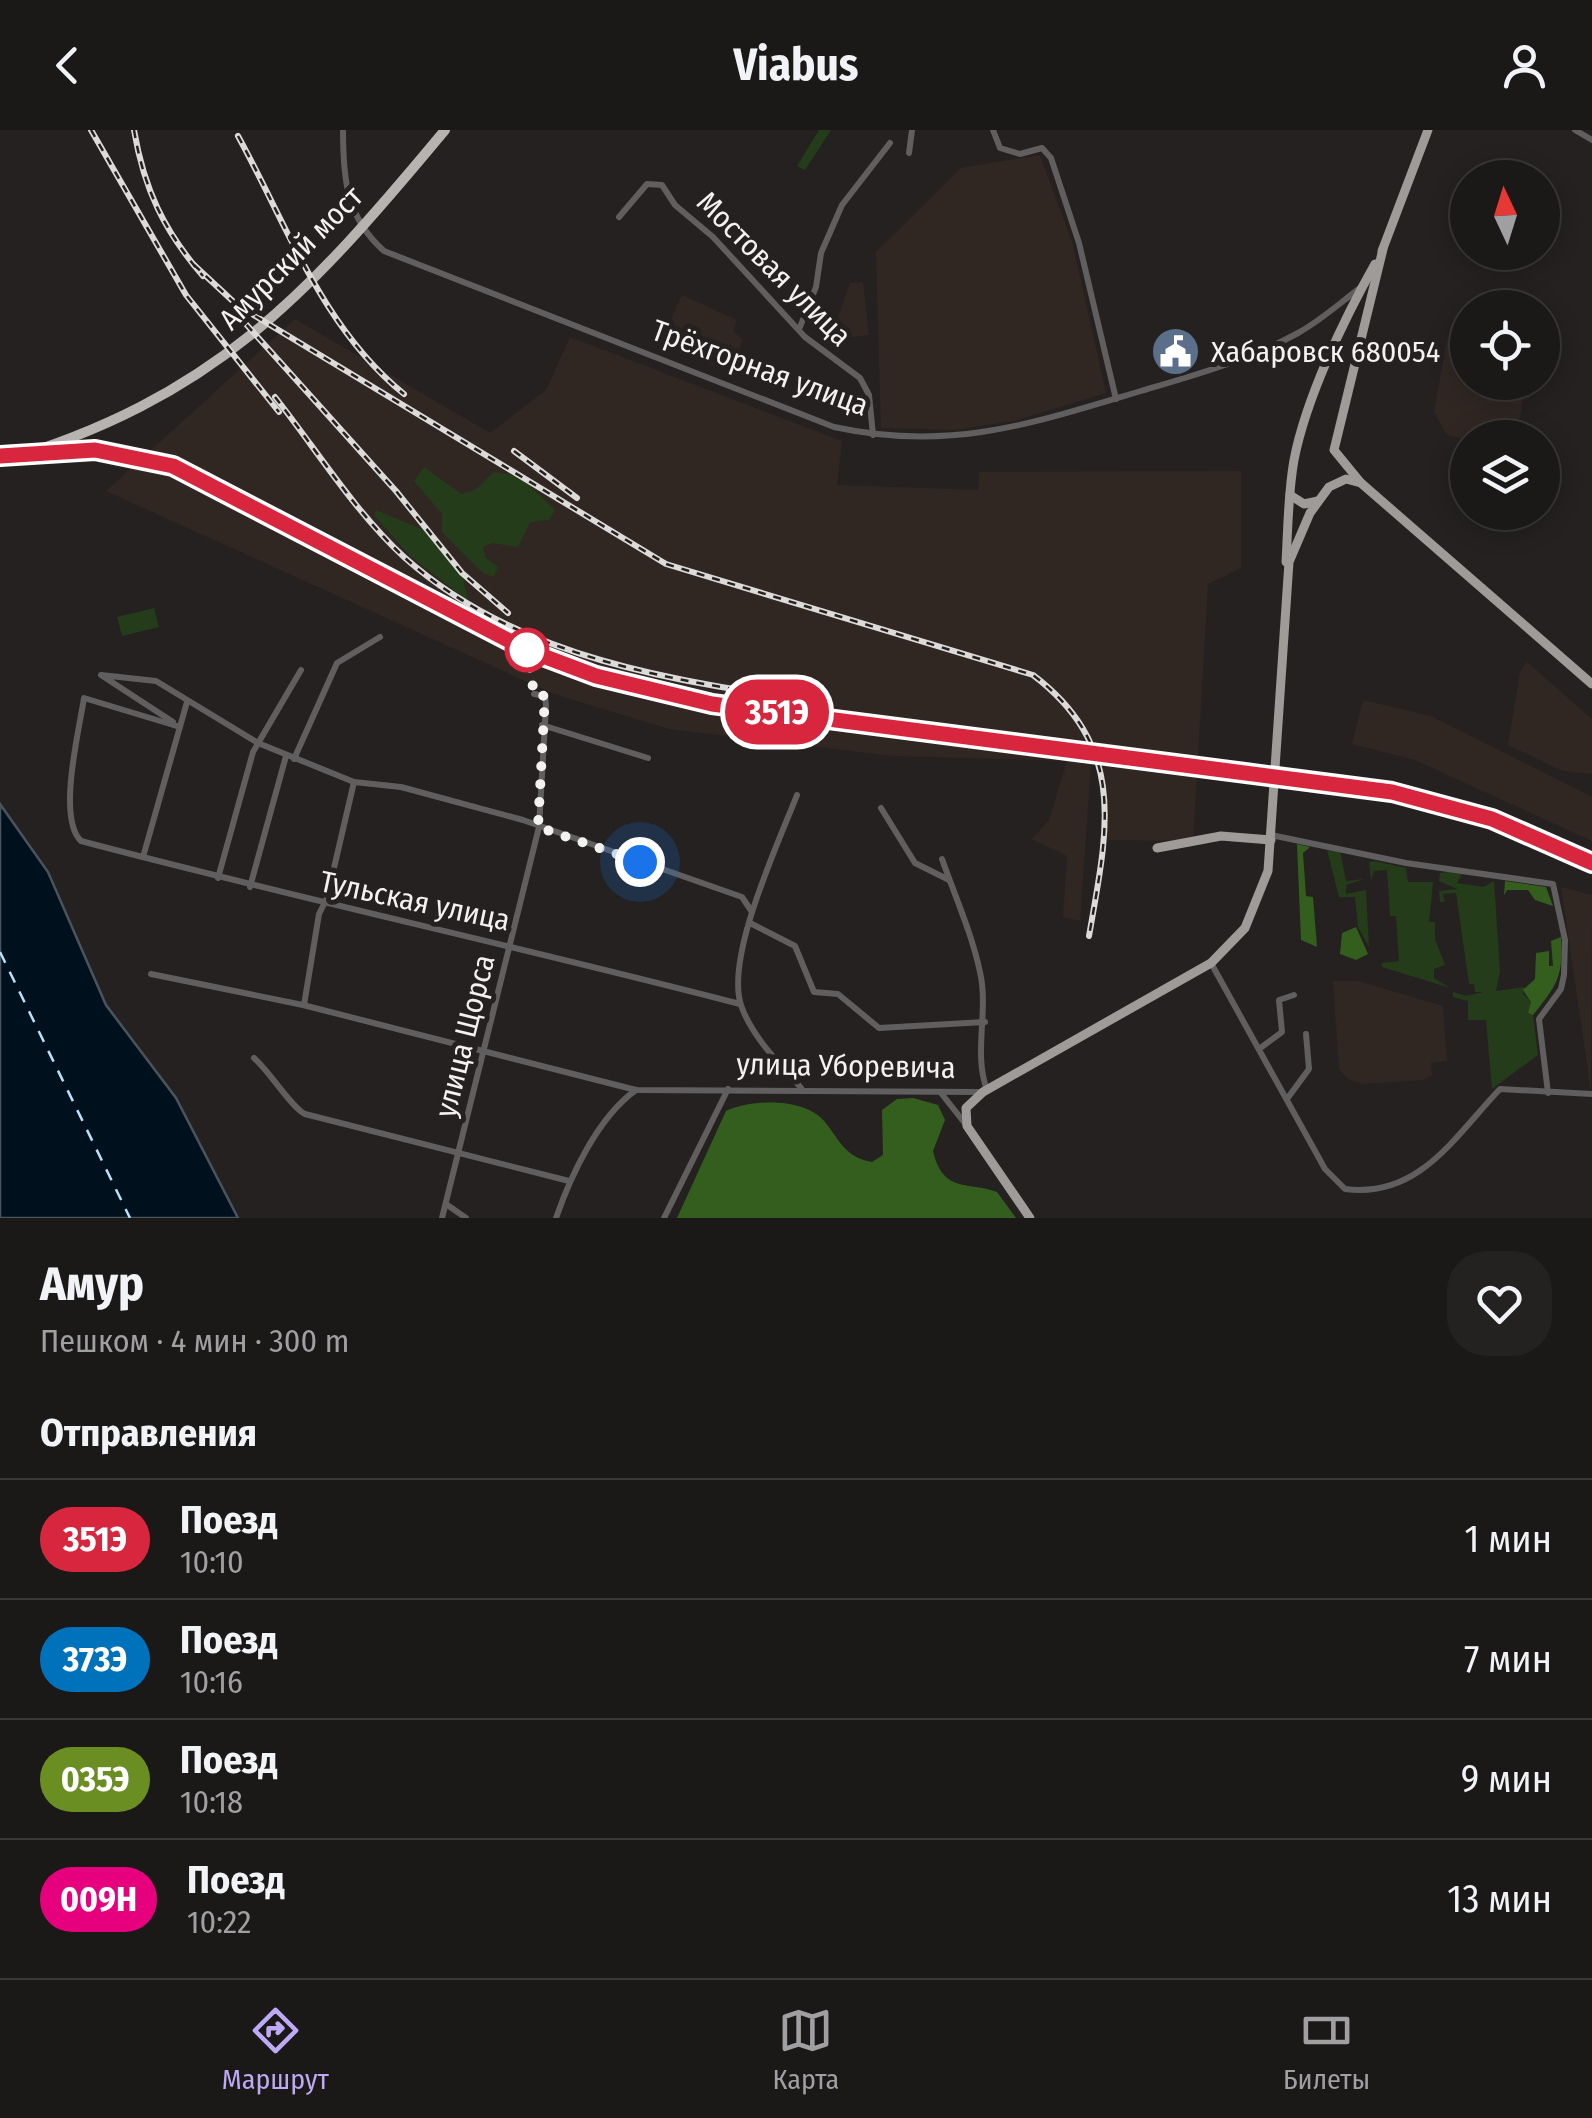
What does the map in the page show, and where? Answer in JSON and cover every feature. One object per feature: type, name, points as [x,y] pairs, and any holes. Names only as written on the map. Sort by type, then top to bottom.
[{"type":"highway","name":"Амурский мост","points":[[0,462],[101,428],[213,368],[321,272],[445,130]]},
{"type":"main road","points":[[1428,130],[1383,249],[1334,440],[1340,459],[1361,483],[1592,684]]},
{"type":"main road","points":[[1286,574],[1290,495],[1300,435],[1360,288],[1383,249]]},
{"type":"main road","points":[[1290,495],[1304,504],[1318,501],[1336,482],[1361,483]]},
{"type":"main road","name":"улица Уборевича","points":[[985,1091],[1212,963],[1236,942],[1251,918],[1268,871],[1286,574],[1318,501]]},
{"type":"main road","points":[[1157,848],[1222,836],[1271,838]]},
{"type":"main road","points":[[985,1091],[966,1108],[966,1126],[1030,1218]]},
{"type":"street","name":"Трёхгорная улица","points":[[343,130],[350,207],[357,222],[384,251],[834,427],[872,436],[948,438],[1002,432],[1116,399],[1262,351],[1304,330],[1360,288]]},
{"type":"street","points":[[908,153],[912,130]]},
{"type":"street","points":[[993,130],[995,142],[1008,152],[1042,148],[1051,158],[1079,243],[1116,399]]},
{"type":"street","points":[[1574,130],[1592,140]]},
{"type":"street","points":[[800,328],[816,287],[821,253],[842,205],[890,143]]},
{"type":"street","name":"Мостовая улица","points":[[619,218],[647,184],[662,185],[675,205],[800,328],[860,378],[869,396],[872,436]]},
{"type":"street","points":[[1335,306],[1349,314]]},
{"type":"street","points":[[250,887],[290,757],[337,663],[380,637]]},
{"type":"street","points":[[218,878],[258,743],[302,670]]},
{"type":"street","points":[[180,727],[101,675],[156,681],[258,743],[354,782],[401,786],[538,827],[742,897],[752,912]]},
{"type":"street","name":"улица Щорса","points":[[442,1218],[486,1052],[538,827],[545,696],[534,694]]},
{"type":"street","name":"Тульская улица","points":[[180,727],[84,698],[69,808],[69,825],[81,840],[323,906],[510,944],[740,1004]]},
{"type":"street","points":[[143,857],[188,702]]},
{"type":"street","points":[[542,725],[648,758]]},
{"type":"street","points":[[304,1005],[323,906],[354,782]]},
{"type":"street","points":[[797,795],[752,912],[738,973],[740,1004],[762,1042],[802,1089]]},
{"type":"street","points":[[881,808],[915,862],[950,881]]},
{"type":"street","points":[[1271,838],[1552,884],[1565,947],[1560,989],[1539,1018],[1548,1092]]},
{"type":"street","points":[[942,859],[980,973],[985,1022],[981,1070],[985,1091]]},
{"type":"street","points":[[750,923],[796,946],[814,992],[838,994],[878,1028],[985,1022]]},
{"type":"street","points":[[1212,963],[1335,1182],[1361,1191],[1407,1183],[1423,1172],[1500,1089],[1592,1094]]},
{"type":"street","name":"улица Уборевича","points":[[151,974],[304,1005],[636,1090],[985,1091]]},
{"type":"street","points":[[1259,1049],[1282,1032],[1279,1000],[1294,995]]},
{"type":"street","points":[[1286,1099],[1309,1069],[1306,1034]]},
{"type":"street","points":[[254,1058],[288,1093],[294,1108],[304,1114],[460,1150],[569,1182]]},
{"type":"street","points":[[664,1218],[728,1089]]},
{"type":"street","points":[[556,1218],[569,1182],[622,1100],[636,1090]]},
{"type":"street","points":[[940,1092],[966,1126]]},
{"type":"street","points":[[446,1204],[466,1218]]},
{"type":"shaded area","points":[[1040,155],[1073,245],[1106,393],[1014,421],[954,430],[881,428],[876,252],[961,168]]},
{"type":"shaded area","points":[[863,282],[869,335],[822,341],[820,324],[837,320],[850,283]]},
{"type":"shaded area","points":[[682,295],[737,320],[733,331],[743,340],[730,373],[659,345]]},
{"type":"shaded area","points":[[295,319],[490,433],[546,390],[570,337],[842,441],[837,485],[978,490],[979,472],[1241,471],[1241,568],[1208,584],[1193,841],[1104,840],[1099,763],[1079,762],[1091,764],[1080,921],[1063,917],[1067,856],[1032,839],[1049,820],[1067,761],[893,756],[669,729],[554,694],[106,491]]},
{"type":"shaded area","points":[[1450,337],[1450,400],[1523,400],[1519,420],[1450,420],[1450,436],[1447,435],[1434,412]]},
{"type":"shaded area","points":[[1527,662],[1592,719],[1592,774],[1563,771],[1508,745],[1520,671]]},
{"type":"shaded area","points":[[1363,700],[1431,716],[1592,797],[1592,841],[1415,760],[1352,744]]},
{"type":"shaded area","points":[[1561,887],[1592,895],[1591,1091]]},
{"type":"shaded area","points":[[1333,981],[1358,981],[1443,1006],[1447,1061],[1431,1063],[1432,1076],[1422,1080],[1363,1084],[1348,1079],[1339,1069]]},
{"type":"green space","points":[[819,130],[831,130],[805,170],[797,166]]},
{"type":"green space","points":[[424,467],[461,494],[475,490],[494,472],[520,476],[555,510],[549,520],[530,522],[518,547],[492,543],[483,547],[485,557],[498,567],[493,577],[483,573],[442,532],[442,514],[414,481]]},
{"type":"green space","points":[[376,510],[424,530],[463,577],[468,601],[411,557],[374,515]]},
{"type":"green space","points":[[154,608],[159,627],[122,636],[117,617]]},
{"type":"green space","points":[[1297,844],[1310,847],[1303,853],[1306,896],[1313,897],[1317,947],[1301,940]]},
{"type":"green space","points":[[1327,850],[1340,851],[1346,881],[1364,879],[1346,885],[1346,894],[1366,890],[1369,947],[1358,927],[1355,897],[1339,897]]},
{"type":"green space","points":[[1369,862],[1406,868],[1408,882],[1433,882],[1429,922],[1435,922],[1435,939],[1445,965],[1434,969],[1434,978],[1450,988],[1382,967],[1382,963],[1399,961],[1396,916],[1390,916],[1387,870],[1374,871],[1371,881]]},
{"type":"green space","points":[[1440,873],[1462,874],[1457,883],[1483,887],[1494,881],[1500,972],[1496,991],[1525,987],[1523,993],[1531,1002],[1528,1013],[1533,1015],[1538,1055],[1492,1089],[1486,1020],[1468,1020],[1468,1001],[1453,997],[1453,992],[1466,996],[1483,992],[1475,992],[1474,984],[1469,984],[1456,893],[1443,894],[1445,902],[1440,902],[1439,891],[1457,889],[1439,881]]},
{"type":"green space","points":[[1505,881],[1546,887],[1553,906],[1535,900],[1528,890],[1507,890],[1504,895]]},
{"type":"green space","points":[[1356,927],[1368,954],[1356,960],[1340,954],[1342,933]]},
{"type":"green space","points":[[1561,937],[1556,981],[1533,1015],[1528,1013],[1531,1002],[1523,990],[1535,979],[1536,953],[1549,951],[1549,966],[1553,966],[1551,941]]},
{"type":"green space","points":[[913,1098],[938,1105],[945,1120],[933,1151],[943,1174],[958,1184],[997,1192],[1016,1218],[677,1218],[726,1111],[763,1103],[805,1108],[825,1122],[849,1152],[872,1162],[883,1155],[882,1110],[897,1099]]},
{"type":"water","points":[[0,804],[48,872],[106,1005],[176,1098],[238,1218],[0,1218]]},
{"type":"ferry route","points":[[0,952],[130,1218]]},
{"type":"railway","points":[[91,130],[186,295],[279,412]]},
{"type":"railway","points":[[134,130],[158,208],[203,276]]},
{"type":"railway","points":[[238,136],[329,307],[350,338],[404,394]]},
{"type":"railway","points":[[194,265],[237,305],[666,564],[1033,675],[1064,703],[1085,732],[1098,762],[1105,827],[1089,936]]},
{"type":"railway","points":[[236,313],[396,491],[462,573],[508,613]]},
{"type":"railway","points":[[275,397],[386,539],[449,592],[497,620],[548,642],[656,674],[822,702]]},
{"type":"railway","points":[[0,456],[95,451],[173,465],[488,632],[596,676],[712,704],[1037,746]]},
{"type":"railway","points":[[514,451],[577,498]]},
{"type":"railway","points":[[1347,790],[1411,801],[1473,818],[1534,840],[1592,868]]},
{"type":"train","name":"351Э","points":[[0,456],[95,450],[173,466],[286,522],[488,632],[596,676],[629,685],[712,704],[1392,792],[1492,819],[1592,863]]},
{"type":"place","name":"Хабаровск 680054","points":[[1176,352]]},
{"type":"route","points":[[527,650],[534,694],[545,696],[546,705],[538,827],[640,862]]}]
